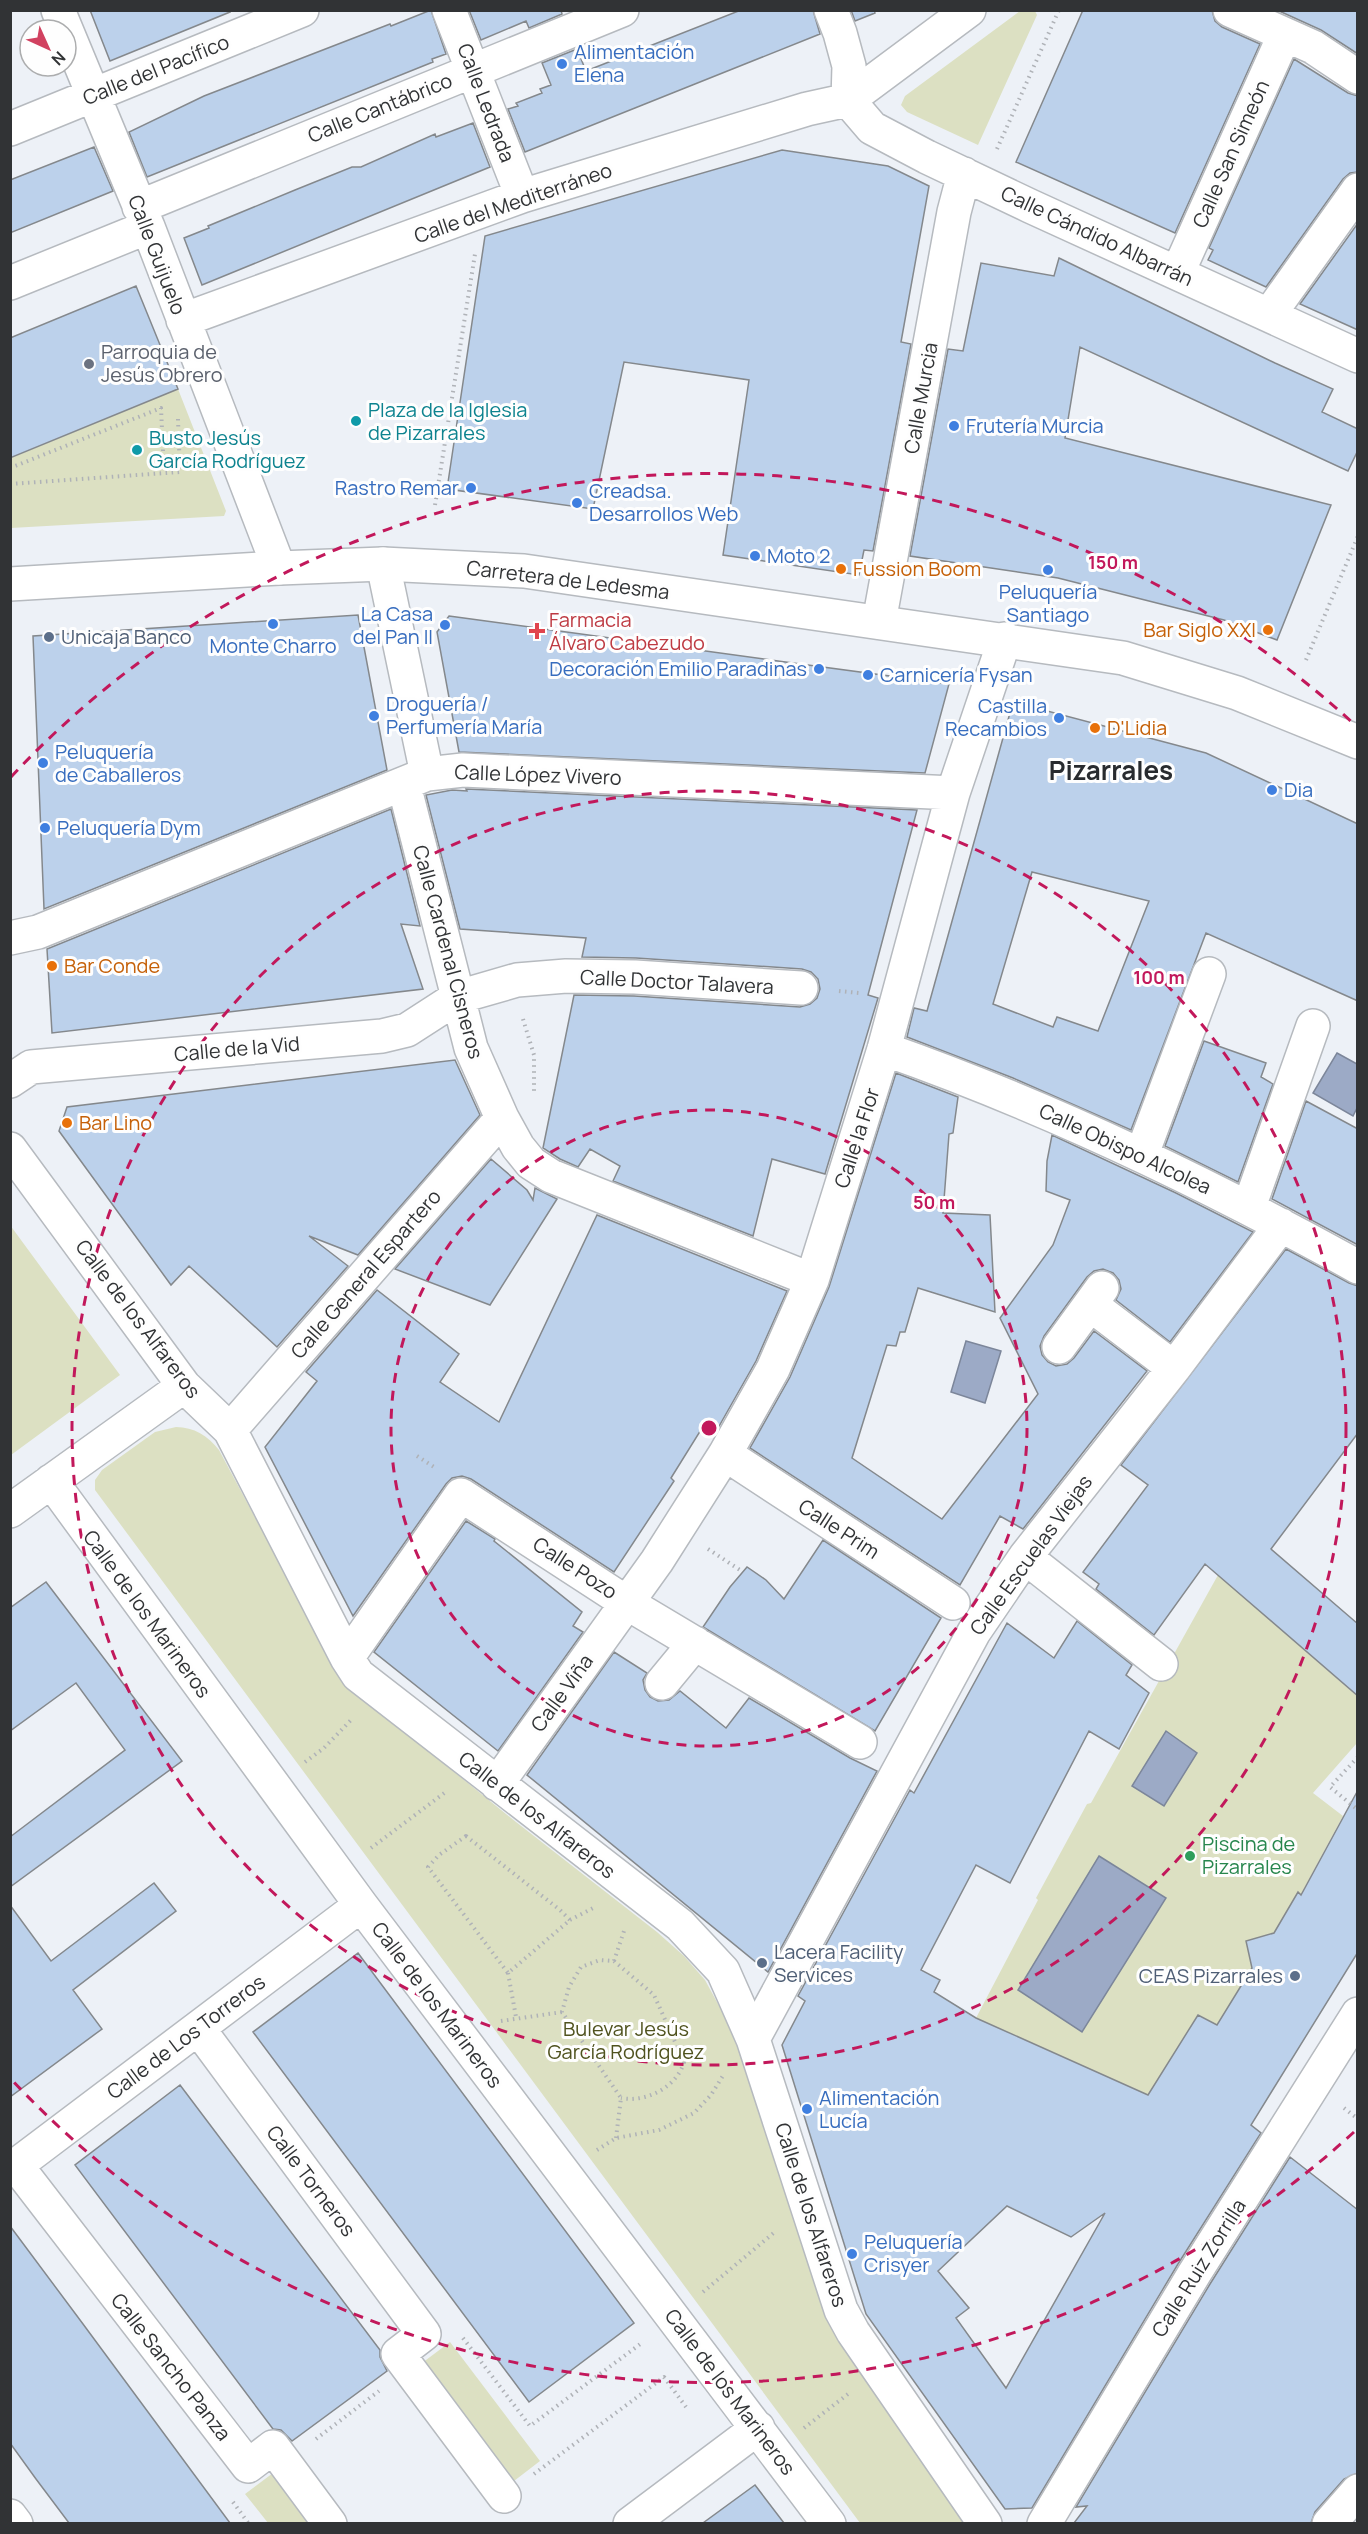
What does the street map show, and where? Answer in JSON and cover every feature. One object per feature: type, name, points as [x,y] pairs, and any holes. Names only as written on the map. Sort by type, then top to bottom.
[{"type":"main road","name":"Calle Guijuelo","points":[[58,10],[144,217],[279,567]]},
{"type":"main road","name":"Calle del Pacífico","points":[[10,129],[302,10]]},
{"type":"main road","name":"Calle Ledrada","points":[[449,10],[522,196]]},
{"type":"main road","name":"Calle Cantábrico","points":[[10,283],[144,217],[473,70],[621,10]]},
{"type":"main road","points":[[831,10],[849,66],[848,100]]},
{"type":"main road","points":[[848,100],[969,10]]},
{"type":"main road","points":[[1230,10],[1313,47],[1358,77]]},
{"type":"main road","name":"Calle San Simeón","points":[[1178,272],[1284,36]]},
{"type":"main road","name":"Calle Cándido Albarrán","points":[[848,100],[872,129],[964,174],[1358,356]]},
{"type":"main road","name":"Calle del Mediterráneo","points":[[183,320],[522,196],[807,109],[848,100]]},
{"type":"main road","name":"Calle Murcia","points":[[879,622],[954,212],[964,174]]},
{"type":"main road","points":[[1269,315],[1358,190]]},
{"type":"main road","name":"Carretera de Ledesma","points":[[10,584],[279,567],[383,564],[524,571],[1005,639],[1123,658],[1237,693],[1358,742]]},
{"type":"main road","name":"Calle Cardenal Cisneros","points":[[383,564],[416,779],[458,997],[471,1048],[502,1119],[518,1147],[531,1163],[551,1176],[812,1280]]},
{"type":"main road","name":"Calle la Flor","points":[[627,1603],[657,1561],[725,1454],[773,1369],[812,1280],[884,1049],[953,793],[1005,639]]},
{"type":"main road","name":"Calle López Vivero","points":[[10,938],[38,932],[381,791],[416,779],[463,770],[953,793]]},
{"type":"main road","points":[[1142,1154],[1209,974]]},
{"type":"main road","name":"Calle Doctor Talavera","points":[[458,997],[517,980],[566,976],[635,977],[801,988]]},
{"type":"main road","name":"Calle de la Vid","points":[[10,1081],[31,1067],[382,1036],[407,1030],[458,997]]},
{"type":"main road","points":[[1249,1207],[1313,1026]]},
{"type":"main road","name":"Calle Obispo Alcolea","points":[[884,1049],[962,1076],[1142,1154],[1249,1207],[1358,1267]]},
{"type":"main road","name":"Calle General Espartero","points":[[230,1430],[502,1119]]},
{"type":"main road","name":"Calle de los Alfareros","points":[[10,1149],[184,1386],[230,1430],[347,1658],[358,1675],[680,1925],[723,1971],[753,2039],[841,2310],[853,2332],[985,2523]]},
{"type":"main road","name":"Calle Escuelas Viejas","points":[[753,2039],[974,1632],[1025,1557],[1174,1368],[1281,1225]]},
{"type":"main road","points":[[1059,1347],[1097,1296],[1174,1368]]},
{"type":"main road","points":[[10,1511],[184,1386]]},
{"type":"main road","name":"Calle Prim","points":[[725,1454],[953,1603]]},
{"type":"main road","name":"Calle de los Marineros","points":[[51,1481],[361,1905],[828,2523]]},
{"type":"main road","name":"Calle Pozo","points":[[347,1658],[461,1495],[627,1603],[860,1743]]},
{"type":"main road","points":[[1025,1557],[1161,1664]]},
{"type":"main road","name":"Calle Viña","points":[[497,1784],[627,1603]]},
{"type":"main road","points":[[662,1683],[695,1643]]},
{"type":"main road","name":"Calle de Los Torreros","points":[[14,2168],[361,1905]]},
{"type":"main road","name":"Calle Ruiz Zorrilla","points":[[1044,2523],[1194,2274],[1358,2014]]},
{"type":"main road","name":"Calle Torneros","points":[[198,2028],[424,2334]]},
{"type":"main road","name":"Calle Sancho Panza","points":[[14,2168],[248,2466],[273,2446],[330,2523]]},
{"type":"main road","points":[[424,2334],[398,2354],[504,2496]]},
{"type":"main road","points":[[630,2523],[758,2428]]},
{"type":"main road","points":[[1329,2523],[1358,2491]]},
{"type":"main road","points":[[10,2516],[16,2523]]},
{"type":"path","points":[[996,150],[1059,10]]},
{"type":"path","points":[[435,504],[476,250]]},
{"type":"path","points":[[10,468],[161,408],[164,473]]},
{"type":"path","points":[[10,484],[180,472],[178,419],[183,413]]},
{"type":"path","points":[[1306,660],[1358,536]]},
{"type":"path","name":"Calle Doctor Talavera","points":[[801,988],[898,998]]},
{"type":"path","points":[[521,1013],[534,1055],[534,1072]]},
{"type":"path","points":[[706,1547],[740,1569]]},
{"type":"path","points":[[305,1762],[324,1748],[354,1716]]},
{"type":"path","points":[[1358,1757],[1330,1787],[1358,1810]]},
{"type":"path","points":[[371,1848],[447,1791]]},
{"type":"path","points":[[516,2017],[508,1973],[429,1868],[439,1855],[466,1836],[570,1920]]},
{"type":"path","points":[[508,1973],[570,1920],[596,1906]]},
{"type":"path","points":[[614,1961],[625,1930]]},
{"type":"path","points":[[562,2012],[569,1987],[581,1967],[600,1960],[614,1961],[654,1995],[684,2062],[681,2073],[668,2087],[635,2101],[621,2098]]},
{"type":"path","points":[[501,2021],[562,2012]]},
{"type":"path","points":[[562,2012],[621,2098],[616,2138]]},
{"type":"path","points":[[597,2150],[616,2138],[659,2130],[694,2113],[711,2095],[728,2067]]},
{"type":"path","points":[[703,2292],[779,2229]]},
{"type":"path","points":[[424,2334],[447,2317],[530,2426],[650,2336]]},
{"type":"path","points":[[285,2463],[409,2369]]},
{"type":"path","points":[[504,2496],[664,2377],[686,2407]]},
{"type":"path","points":[[804,2428],[853,2390]]},
{"type":"green space","points":[[1020,11],[1035,11],[1037,15],[978,145],[907,112],[901,105],[905,96]]},
{"type":"green space","points":[[178,389],[226,511],[224,516],[11,528],[11,458]]},
{"type":"green space","points":[[10,1225],[120,1375],[11,1455],[10,1455]]},
{"type":"green space","name":"Bulevar Jesús García Rodríguez","points":[[176,1427],[200,1433],[219,1450],[343,1682],[657,1932],[684,1956],[705,1980],[736,2037],[832,2327],[965,2523],[860,2523],[95,1490],[95,1480],[102,1470],[155,1432]]},
{"type":"green space","name":"Piscina de Pizarrales","points":[[1218,1575],[1357,1696],[1357,1743],[1313,1793],[1343,1816],[1301,1894],[1357,1929],[1217,2025],[1198,2015],[1148,2096],[976,2018],[1038,1900],[1036,1898],[1087,1804],[1091,1803]]},
{"type":"green space","points":[[450,2342],[540,2461],[514,2481],[422,2363]]},
{"type":"green space","points":[[277,2470],[316,2523],[268,2523],[245,2494]]},
{"type":"water","points":[[1337,1053],[1357,1064],[1357,1108],[1353,1116],[1313,1093]]},
{"type":"water","points":[[966,1341],[1001,1351],[985,1403],[951,1392]]},
{"type":"water","points":[[1166,1731],[1197,1753],[1164,1806],[1132,1786]]},
{"type":"water","points":[[1099,1856],[1166,1898],[1082,2032],[1018,1990]]},
{"type":"building","points":[[90,10],[229,10],[230,12],[110,61]]},
{"type":"building","points":[[431,10],[446,54],[432,59],[433,62],[147,177],[129,132],[204,96]]},
{"type":"building","points":[[469,10],[561,10],[562,14],[529,28],[526,21],[481,40]]},
{"type":"building","points":[[741,10],[813,10],[820,34],[525,152],[508,109],[518,106],[516,103],[542,93],[540,89],[551,85],[542,63],[577,49],[586,71]]},
{"type":"building","points":[[851,10],[874,10],[875,13],[855,21]]},
{"type":"building","points":[[1083,10],[1212,10],[1215,21],[1222,27],[1260,44],[1175,233],[1016,162]]},
{"type":"building","points":[[1277,10],[1358,10],[1358,54],[1321,30]]},
{"type":"building","points":[[1294,59],[1348,93],[1358,96],[1358,172],[1350,173],[1343,179],[1266,287],[1208,260],[1213,250],[1209,248]]},
{"type":"building","points":[[473,123],[490,167],[202,285],[184,238],[352,167],[361,167],[435,134],[436,137]]},
{"type":"building","points":[[94,147],[113,191],[10,233],[10,180]]},
{"type":"building","points":[[782,150],[888,166],[929,186],[901,342],[911,344],[873,551],[864,550],[859,575],[723,555],[749,380],[624,362],[593,509],[447,489],[485,236]]},
{"type":"building","points":[[1358,223],[1358,330],[1300,304]]},
{"type":"building","points":[[1059,258],[1333,389],[1322,412],[1358,429],[1358,450],[1348,471],[1080,347],[1065,438],[1331,505],[1277,640],[1224,620],[1058,578],[910,556],[948,349],[963,351],[981,263],[1054,276]]},
{"type":"building","name":"Parroquia de Jesús Obrero","points":[[136,286],[178,389],[10,458],[10,338]]},
{"type":"building","points":[[358,615],[387,770],[44,909],[33,636]]},
{"type":"building","points":[[449,616],[949,684],[925,773],[459,752],[437,632]]},
{"type":"building","points":[[1013,702],[1206,753],[1358,824],[1358,1001],[1206,933],[1131,1130],[1013,1078],[907,1037],[914,1008],[927,1011]],"holes":[[[1032,872],[1149,901],[1098,1031],[1057,1017],[1053,1027],[993,1004]]]},
{"type":"building","points":[[466,789],[917,810],[868,995],[878,998],[825,1174],[772,1159],[753,1236],[613,1181],[620,1166],[590,1149],[578,1167],[543,1148],[574,995],[634,996],[800,1007],[810,1004],[817,998],[820,989],[818,979],[811,972],[802,969],[636,958],[582,957],[586,938],[460,929],[426,795],[452,790],[467,791]]},
{"type":"building","points":[[391,809],[420,926],[401,924],[423,989],[52,1033],[47,949]]},
{"type":"building","points":[[1204,1041],[1266,1063],[1261,1077],[1273,1084],[1238,1182],[1165,1146]]},
{"type":"building","points":[[455,1060],[480,1115],[358,1255],[309,1236],[348,1266],[277,1347],[189,1266],[171,1285],[59,1131],[67,1107]]},
{"type":"building","points":[[896,1073],[958,1097],[953,1133],[949,1134],[943,1213],[990,1215],[995,1312],[918,1288],[905,1332],[900,1332],[896,1346],[887,1345],[852,1458],[942,1519],[1038,1394],[1000,1318],[1053,1245],[1070,1200],[1046,1191],[1047,1161],[1052,1135],[1253,1232],[1170,1342],[1116,1300],[1121,1289],[1119,1280],[1113,1273],[1103,1269],[1094,1271],[1087,1277],[1044,1336],[1040,1346],[1042,1355],[1056,1366],[1067,1364],[1094,1331],[1147,1371],[1023,1529],[1000,1516],[960,1585],[750,1448],[790,1377],[829,1287]]},
{"type":"building","points":[[1306,1101],[1358,1129],[1358,1245],[1272,1199]]},
{"type":"building","points":[[491,1159],[527,1190],[533,1200],[535,1188],[557,1199],[490,1305],[395,1269]]},
{"type":"building","points":[[597,1215],[787,1291],[756,1361],[718,1428],[707,1420],[671,1478],[674,1481],[614,1572],[471,1479],[462,1476],[452,1478],[446,1484],[353,1616],[265,1447],[317,1381],[306,1372],[377,1290],[459,1354],[440,1382],[499,1422]]},
{"type":"building","points":[[1286,1249],[1358,1286],[1358,1433],[1271,1549],[1358,1624],[1358,1696],[1205,1564],[1154,1635],[1096,1589],[1099,1584],[1083,1572],[1148,1485],[1121,1465]]},
{"type":"building","points":[[466,1521],[495,1539],[494,1541],[582,1612],[573,1626],[583,1632],[498,1751],[374,1652]]},
{"type":"building","points":[[823,1540],[941,1618],[875,1731],[703,1627],[730,1587],[747,1567],[766,1580],[784,1599]]},
{"type":"building","points":[[46,1582],[182,1761],[10,1887],[10,1837],[125,1750],[76,1683],[10,1731],[10,1608]]},
{"type":"building","points":[[1077,1621],[1132,1665],[1126,1675],[1149,1693],[1119,1749],[1089,1731],[1010,1883],[976,1865],[921,1970],[940,1980],[934,1992],[976,2018],[1148,2095],[1198,2015],[1217,2025],[1252,1968],[1246,1941],[1274,1933],[1298,1892],[1301,1895],[1358,1790],[1358,1952],[1251,2125],[1261,2133],[1178,2264],[1032,2508],[1005,2509],[866,2314],[782,2045],[805,2001],[798,1996],[910,1790],[914,1793],[1007,1623],[1054,1658]],"holes":[[[1007,2206],[1071,2237],[1105,2213],[1006,2388],[956,2318],[969,2308],[938,2271]]]},
{"type":"building","points":[[614,1652],[647,1673],[643,1680],[645,1690],[650,1697],[658,1701],[669,1700],[680,1691],[726,1728],[749,1698],[850,1758],[877,1771],[768,1972],[527,1775]]},
{"type":"building","points":[[154,1883],[176,1911],[73,1990],[102,2029],[10,2097],[10,1905],[51,1961]]},
{"type":"building","points":[[358,1953],[634,2323],[529,2402],[253,2032]]},
{"type":"building","points":[[180,2085],[380,2350],[380,2357],[387,2371],[292,2441],[281,2430],[273,2429],[75,2165]]},
{"type":"building","points":[[1290,2157],[1358,2210],[1358,2473],[1344,2479],[1315,2512],[1311,2523],[1074,2523],[1087,2506],[1076,2507],[1210,2284]]},
{"type":"building","points":[[10,2226],[230,2523],[69,2523],[36,2479],[10,2443]]},
{"type":"building","points":[[755,2485],[784,2523],[703,2523]]},
{"type":"place","name":"Alimentación Elena","points":[[562,64]]},
{"type":"place","name":"Parroquia de Jesús Obrero","points":[[89,364]]},
{"type":"place","name":"Plaza de la Iglesia de Pizarrales","points":[[356,421]]},
{"type":"place","name":"Frutería Murcia","points":[[954,426]]},
{"type":"place","name":"Busto Jesús García Rodríguez","points":[[137,450]]},
{"type":"place","name":"Rastro Remar","points":[[471,488]]},
{"type":"place","name":"Creadsa. Desarrollos Web","points":[[577,503]]},
{"type":"place","name":"Moto 2","points":[[755,556]]},
{"type":"place","name":"Fussion Boom","points":[[841,569]]},
{"type":"place","name":"Peluquería Santiago","points":[[1048,570]]},
{"type":"place","name":"Monte Charro","points":[[273,624]]},
{"type":"place","name":"La Casa del Pan II","points":[[445,625]]},
{"type":"place","name":"Bar Siglo XXI","points":[[1268,630]]},
{"type":"place","name":"Farmacia Álvaro Cabezudo","points":[[537,631]]},
{"type":"place","name":"Unicaja Banco","points":[[49,637]]},
{"type":"place","name":"Decoración Emilio Paradinas","points":[[819,669]]},
{"type":"place","name":"Carnicería Fysan","points":[[868,675]]},
{"type":"place","name":"Droguería / Perfumería María","points":[[374,716]]},
{"type":"place","name":"Castilla Recambios","points":[[1059,718]]},
{"type":"place","name":"D'Lidia","points":[[1095,728]]},
{"type":"place","name":"Peluquería de Caballeros","points":[[43,763]]},
{"type":"place","name":"Dia","points":[[1272,790]]},
{"type":"place","name":"Peluquería Dym","points":[[45,828]]},
{"type":"place","name":"Bar Conde","points":[[52,966]]},
{"type":"place","name":"Bar Lino","points":[[67,1123]]},
{"type":"place","name":"Piscina de Pizarrales","points":[[1190,1856]]},
{"type":"place","name":"Lacera Facility Services","points":[[762,1963]]},
{"type":"place","name":"CEAS Pizarrales","points":[[1295,1976]]},
{"type":"place","name":"Alimentación Lucía","points":[[807,2109]]},
{"type":"place","name":"Peluquería Crisyer","points":[[852,2254]]},
{"type":"district","name":"Pizarrales","points":[[1111,771]]}]
